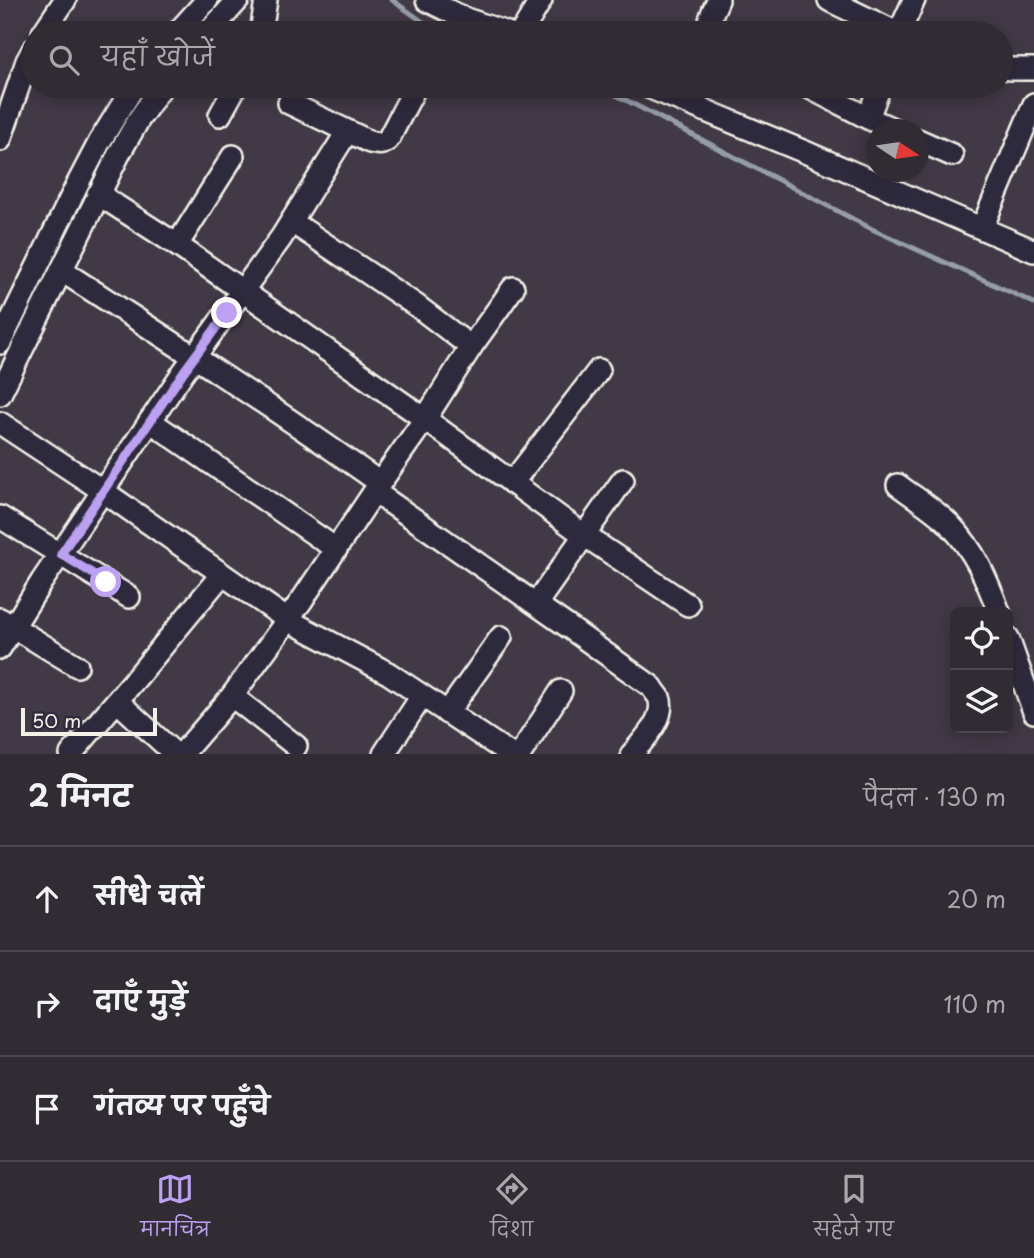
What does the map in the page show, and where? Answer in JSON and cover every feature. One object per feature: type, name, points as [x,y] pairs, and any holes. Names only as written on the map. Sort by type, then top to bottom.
[{"type":"street","points":[[55,21],[65,0]]},
{"type":"street","points":[[188,21],[207,0]]},
{"type":"street","points":[[219,21],[237,0]]},
{"type":"street","points":[[263,21],[266,0]]},
{"type":"street","points":[[528,21],[541,0]]},
{"type":"street","points":[[709,21],[718,0]]},
{"type":"street","points":[[830,0],[873,21]]},
{"type":"street","points":[[904,21],[914,0]]},
{"type":"street","points":[[434,1],[472,21]]},
{"type":"street","points":[[1013,69],[1034,69]]},
{"type":"street","points":[[0,140],[21,79]]},
{"type":"street","points":[[0,342],[120,98]]},
{"type":"street","points":[[128,98],[139,119]]},
{"type":"street","points":[[0,394],[98,194],[139,119],[154,98]]},
{"type":"street","points":[[220,115],[229,98]]},
{"type":"street","points":[[289,103],[370,142],[380,144],[386,143],[410,98]]},
{"type":"street","points":[[675,98],[1034,251]]},
{"type":"street","points":[[829,98],[868,118],[876,98]]},
{"type":"street","points":[[982,228],[1034,104]]},
{"type":"street","points":[[0,648],[6,623],[61,554],[195,356],[292,222],[347,131]]},
{"type":"street","points":[[929,145],[952,155]]},
{"type":"street","points":[[177,245],[233,156]]},
{"type":"street","points":[[98,194],[177,245],[425,419],[584,535],[688,605]]},
{"type":"street","points":[[292,222],[388,286],[471,347]]},
{"type":"street","points":[[62,271],[321,441],[378,487],[652,687],[660,700],[659,714],[653,728],[632,754]]},
{"type":"street","points":[[182,754],[232,696],[288,620],[513,288]]},
{"type":"street","points":[[512,483],[599,370]]},
{"type":"street","points":[[150,422],[336,549]]},
{"type":"street","points":[[0,423],[288,620],[388,673],[510,754]]},
{"type":"street","points":[[536,604],[622,480]]},
{"type":"street","points":[[898,485],[949,524],[973,552],[997,607]]},
{"type":"street","points":[[0,517],[129,597]]},
{"type":"street","points":[[71,754],[222,574]]},
{"type":"street","points":[[6,623],[77,666]]},
{"type":"street","points":[[447,713],[501,637]]},
{"type":"street","points":[[1013,652],[1034,712]]},
{"type":"street","points":[[520,754],[561,691]]},
{"type":"street","points":[[232,696],[296,746]]},
{"type":"street","points":[[384,754],[422,696]]},
{"type":"street","points":[[117,701],[175,754]]},
{"type":"waterway","points":[[392,0],[422,21]]},
{"type":"waterway","points":[[622,98],[872,229],[1034,303]]},
{"type":"route","points":[[106,582],[61,554],[184,371],[227,313]]}]
